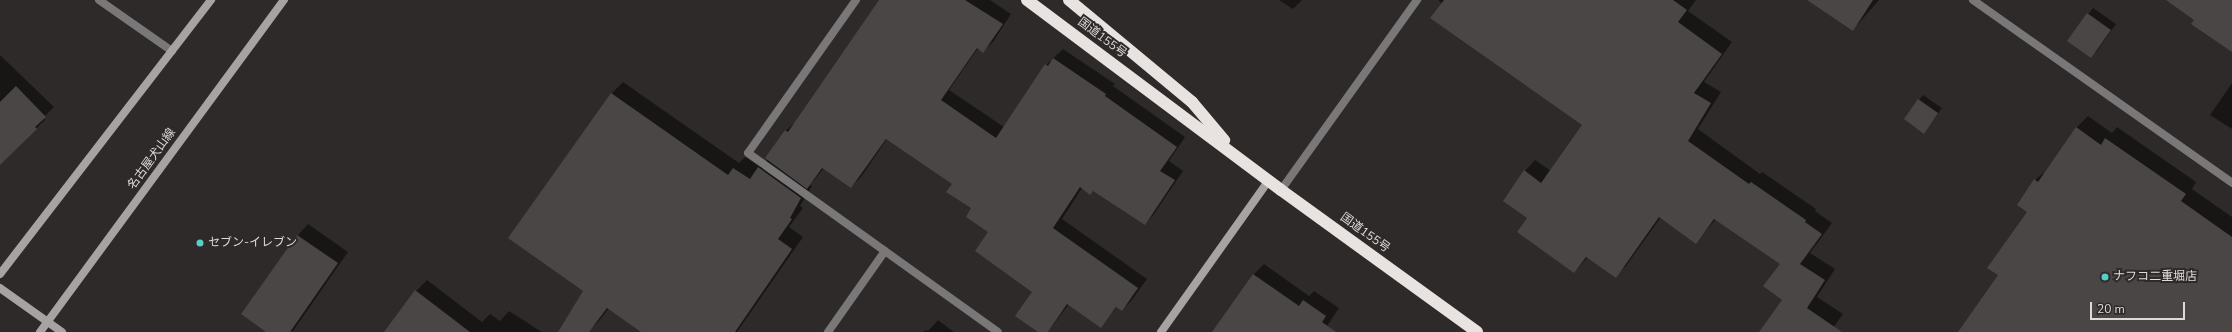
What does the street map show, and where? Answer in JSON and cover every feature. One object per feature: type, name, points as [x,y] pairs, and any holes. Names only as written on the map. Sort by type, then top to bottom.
[{"type":"highway","name":"国道155号","points":[[1027,0],[1282,190],[1477,332]]},
{"type":"highway","name":"国道155号","points":[[1069,0],[1192,102],[1238,156]]},
{"type":"main road","points":[[0,274],[211,0]]},
{"type":"main road","name":"名古屋犬山線","points":[[40,332],[284,0]]},
{"type":"main road","points":[[1161,332],[1269,180]]},
{"type":"main road","points":[[0,288],[62,332]]},
{"type":"street","points":[[98,0],[172,51]]},
{"type":"street","points":[[856,0],[748,153],[998,332]]},
{"type":"street","points":[[1282,190],[1417,0]]},
{"type":"street","points":[[1973,0],[2232,183]]},
{"type":"street","points":[[828,332],[885,251]]},
{"type":"building","points":[[879,0],[965,0],[1003,24],[983,53],[977,48],[941,100],[996,138],[1045,64],[1048,66],[1053,58],[1106,94],[1105,96],[1177,147],[1160,171],[1175,180],[1145,225],[1093,191],[1090,195],[1080,187],[1053,228],[1138,288],[1122,311],[1116,307],[1101,328],[1067,304],[1048,332],[1038,332],[1015,316],[1032,292],[975,251],[988,232],[966,217],[971,208],[946,192],[952,184],[886,139],[851,188],[822,168],[807,189],[765,158],[785,130],[788,132]]},
{"type":"building","points":[[1444,0],[1673,0],[1687,10],[1678,22],[1722,54],[1694,93],[1711,103],[1688,141],[1749,184],[1751,182],[1806,220],[1805,222],[1822,234],[1800,264],[1825,280],[1807,308],[1842,332],[1759,332],[1782,300],[1763,286],[1780,264],[1714,219],[1696,244],[1659,217],[1616,278],[1586,257],[1574,273],[1517,232],[1527,218],[1503,201],[1524,170],[1541,183],[1582,125],[1430,18]]},
{"type":"building","points":[[1807,0],[1873,0],[1853,31]]},
{"type":"building","points":[[2166,0],[2232,0],[2232,52],[2191,24],[2194,20]]},
{"type":"building","points":[[2087,13],[2111,30],[2091,58],[2067,41]]},
{"type":"building","points":[[16,86],[46,117],[35,127],[37,129],[0,165],[0,102]]},
{"type":"building","points":[[611,93],[728,175],[733,168],[750,179],[758,167],[801,198],[790,218],[792,219],[778,239],[792,249],[735,332],[641,332],[607,308],[589,332],[558,332],[583,291],[508,238]]},
{"type":"building","points":[[1918,99],[1938,113],[1924,134],[1904,119]]},
{"type":"building","points":[[2076,127],[2101,145],[2105,138],[2186,194],[2181,201],[2232,237],[2232,332],[1958,332],[1998,275],[1987,268],[2027,212],[2017,205],[2034,179],[2038,182]]},
{"type":"building","points":[[297,235],[338,263],[290,332],[266,332],[241,314]]},
{"type":"building","points":[[1253,274],[1299,306],[1303,300],[1326,316],[1322,322],[1336,332],[1212,332]]},
{"type":"building","points":[[415,290],[470,332],[384,332]]},
{"type":"place","name":"セブン-イレブン","points":[[200,243]]},
{"type":"place","name":"ナフコ二重堀店","points":[[2105,277]]}]
